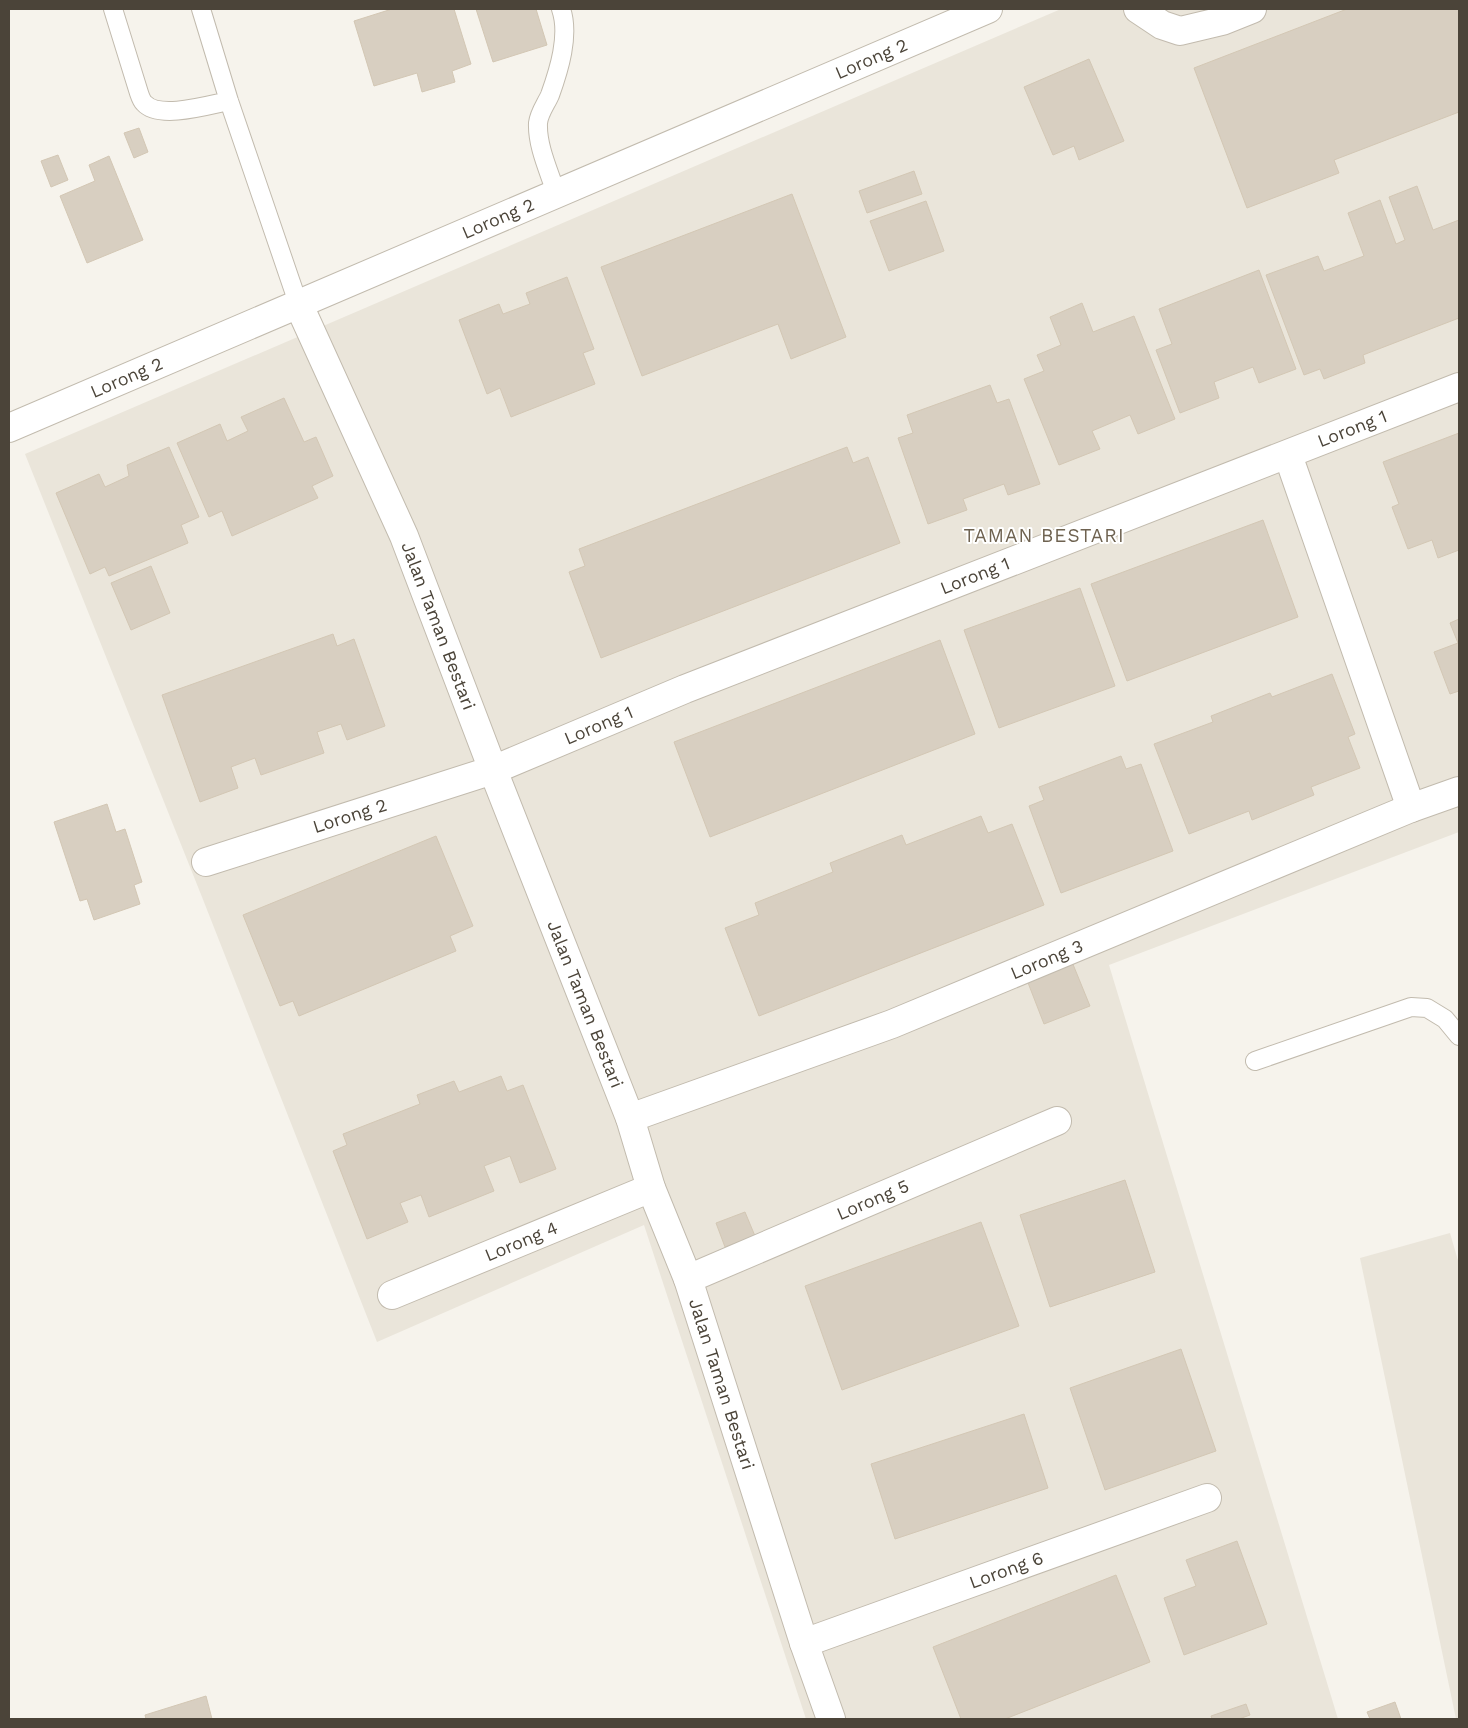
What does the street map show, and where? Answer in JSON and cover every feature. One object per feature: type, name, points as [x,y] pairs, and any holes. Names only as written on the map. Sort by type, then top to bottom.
[{"type":"street","name":"Lorong 2","points":[[9,428],[988,9]]},
{"type":"street","points":[[1138,9],[1162,25],[1180,31],[1222,21],[1252,9]]},
{"type":"street","name":"Jalan Taman Bestari","points":[[298,303],[404,536],[493,770],[630,1118],[650,1188],[688,1279],[804,1643],[831,1719]]},
{"type":"street","name":"Lorong 1","points":[[493,770],[685,689],[1459,387]]},
{"type":"street","points":[[1288,455],[1411,808]]},
{"type":"street","name":"Lorong 2","points":[[206,862],[493,770]]},
{"type":"street","name":"Lorong 3","points":[[630,1118],[892,1024],[1411,808],[1459,791]]},
{"type":"street","name":"Lorong 5","points":[[688,1279],[1058,1121]]},
{"type":"street","name":"Lorong 4","points":[[392,1296],[650,1188]]},
{"type":"street","name":"Lorong 6","points":[[804,1643],[1207,1498]]},
{"type":"lane","points":[[113,9],[138,93],[144,104],[153,110],[164,111],[192,109],[229,101]]},
{"type":"lane","points":[[201,9],[229,101],[298,303]]},
{"type":"lane","points":[[556,193],[538,138],[538,120],[559,68],[563,44],[561,9]]},
{"type":"lane","points":[[1255,1061],[1411,1007],[1427,1008],[1445,1019],[1459,1036]]},
{"type":"shaded area","name":"TAMAN BESTARI","points":[[1061,9],[1459,9],[1459,832],[1109,965],[1338,1719],[806,1719],[644,1225],[377,1342],[25,454]]},
{"type":"shaded area","points":[[1450,1233],[1459,1264],[1459,1719],[1456,1719],[1360,1258]]},
{"type":"building","points":[[392,9],[454,9],[471,64],[452,71],[455,82],[422,92],[417,73],[374,86],[354,21]]},
{"type":"building","points":[[476,9],[536,9],[547,45],[493,62]]},
{"type":"building","points":[[1347,9],[1459,9],[1459,112],[1334,160],[1339,173],[1247,208],[1194,68]]},
{"type":"building","points":[[1089,59],[1124,141],[1079,160],[1074,146],[1053,155],[1024,87]]},
{"type":"building","points":[[139,128],[148,152],[134,158],[124,133]]},
{"type":"building","points":[[58,155],[68,180],[51,187],[41,161]]},
{"type":"building","points":[[109,156],[143,240],[87,263],[60,196],[95,181],[89,165]]},
{"type":"building","points":[[914,171],[922,194],[867,213],[859,191]]},
{"type":"building","points":[[1417,186],[1433,230],[1459,220],[1459,318],[1363,355],[1365,363],[1324,379],[1320,369],[1304,375],[1266,275],[1318,256],[1324,271],[1364,256],[1348,213],[1380,200],[1396,244],[1405,240],[1389,197]]},
{"type":"building","points":[[792,194],[846,337],[791,359],[778,324],[642,376],[601,267]]},
{"type":"building","points":[[926,201],[944,251],[889,271],[870,221]]},
{"type":"building","points":[[1259,270],[1296,369],[1259,383],[1253,367],[1214,382],[1219,398],[1180,413],[1156,350],[1172,344],[1159,309]]},
{"type":"building","points":[[567,277],[594,349],[583,353],[595,384],[511,417],[500,388],[487,394],[459,320],[499,304],[503,314],[530,304],[526,293]]},
{"type":"building","points":[[1082,303],[1093,332],[1134,316],[1175,419],[1138,434],[1130,415],[1092,431],[1100,449],[1059,465],[1024,379],[1044,371],[1037,355],[1061,345],[1050,317]]},
{"type":"building","points":[[990,385],[997,403],[1009,399],[1040,484],[1008,495],[1004,484],[963,499],[967,510],[928,524],[898,438],[913,433],[907,415]]},
{"type":"building","points":[[284,398],[304,442],[316,437],[333,476],[312,486],[318,498],[232,536],[222,511],[209,517],[177,443],[220,424],[227,441],[248,431],[241,417]]},
{"type":"building","points":[[1459,433],[1459,550],[1438,558],[1432,540],[1408,549],[1392,507],[1399,504],[1383,462]]},
{"type":"building","points":[[169,447],[199,517],[181,525],[188,543],[109,576],[105,567],[90,574],[56,493],[99,474],[105,487],[129,476],[127,465]]},
{"type":"building","points":[[847,447],[853,463],[868,457],[900,543],[601,658],[569,572],[585,566],[579,549]]},
{"type":"building","points":[[1263,520],[1298,617],[1127,681],[1091,584]]},
{"type":"building","points":[[151,566],[170,613],[131,630],[111,583]]},
{"type":"building","points":[[1080,588],[1115,686],[999,728],[964,630]]},
{"type":"building","points":[[1459,619],[1459,691],[1450,694],[1434,652],[1458,643],[1450,623]]},
{"type":"building","points":[[333,634],[337,646],[354,639],[385,726],[347,740],[341,724],[317,732],[324,753],[261,775],[255,758],[231,767],[238,788],[200,802],[162,695]]},
{"type":"building","points":[[940,640],[975,734],[710,837],[674,742]]},
{"type":"building","points":[[1332,674],[1355,734],[1348,737],[1360,768],[1311,787],[1314,795],[1252,820],[1249,811],[1189,834],[1154,744],[1213,722],[1211,716],[1270,693],[1272,697]]},
{"type":"building","points":[[1121,756],[1126,769],[1141,764],[1173,851],[1061,893],[1029,806],[1044,800],[1039,787]]},
{"type":"building","points":[[107,804],[116,832],[125,829],[142,882],[134,885],[140,904],[94,920],[87,899],[80,901],[54,822]]},
{"type":"building","points":[[981,816],[988,833],[1012,824],[1044,905],[759,1016],[725,928],[759,915],[755,903],[833,872],[830,863],[902,835],[906,845]]},
{"type":"building","points":[[436,836],[473,926],[450,936],[456,951],[299,1016],[293,1001],[280,1006],[243,915]]},
{"type":"building","points":[[1070,957],[1090,1006],[1044,1024],[1025,975]]},
{"type":"building","points":[[501,1076],[507,1091],[523,1085],[556,1169],[520,1183],[510,1156],[484,1166],[494,1191],[429,1217],[421,1195],[400,1203],[408,1222],[367,1239],[333,1151],[347,1145],[343,1134],[420,1104],[417,1095],[454,1081],[459,1092]]},
{"type":"building","points":[[1125,1180],[1155,1272],[1050,1307],[1020,1215]]},
{"type":"building","points":[[745,1212],[755,1236],[725,1247],[716,1223]]},
{"type":"building","points":[[981,1222],[1019,1326],[842,1390],[805,1286]]},
{"type":"building","points":[[1181,1349],[1216,1451],[1105,1490],[1070,1388]]},
{"type":"building","points":[[1024,1414],[1048,1488],[895,1539],[871,1464]]},
{"type":"building","points":[[1237,1541],[1267,1624],[1184,1655],[1164,1598],[1196,1586],[1186,1560]]},
{"type":"building","points":[[1116,1575],[1150,1662],[1005,1719],[961,1719],[933,1647]]},
{"type":"building","points":[[206,1696],[212,1719],[146,1719],[145,1715]]},
{"type":"building","points":[[1395,1702],[1401,1719],[1370,1719],[1367,1712]]},
{"type":"building","points":[[1246,1704],[1250,1715],[1239,1719],[1212,1719],[1211,1716]]},
{"type":"district","name":"TAMAN BESTARI","points":[[1044,535]]}]
